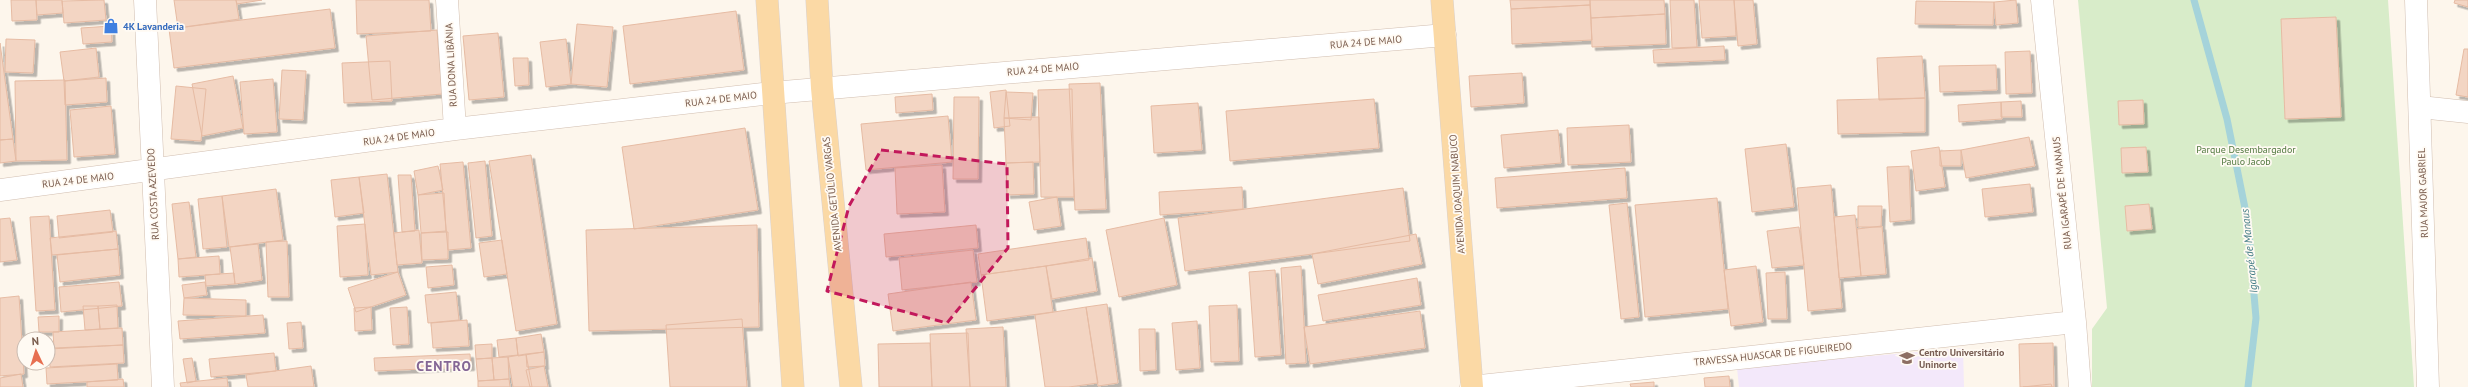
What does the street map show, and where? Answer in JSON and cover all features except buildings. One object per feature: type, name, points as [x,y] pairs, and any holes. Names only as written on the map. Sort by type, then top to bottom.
[{"type":"main road","points":[[767,0],[772,93],[793,387]]},
{"type":"main road","name":"AVENIDA GETÚLIO VARGAS","points":[[817,0],[822,88],[851,387]]},
{"type":"main road","name":"AVENIDA JOAQUIM NABUCO","points":[[1442,0],[1471,387]]},
{"type":"street","name":"RUA COSTA AZEVEDO","points":[[145,0],[162,387]]},
{"type":"street","name":"RUA DONA LIBÂNIA","points":[[447,0],[454,129]]},
{"type":"street","name":"RUA IGARAPÉ DE MANAUS","points":[[2042,0],[2075,322],[2080,387]]},
{"type":"street","name":"RUA MAJOR GABRIEL","points":[[2416,0],[2428,387]]},
{"type":"street","name":"RUA 24 DE MAIO","points":[[0,190],[152,171],[454,129],[772,93],[1445,35]]},
{"type":"street","points":[[2420,107],[2468,112]]},
{"type":"street","name":"TRAVESSA HUASCAR DE FIGUEIREDO","points":[[1471,387],[2075,322]]},
{"type":"highlighted area","points":[[881,150],[1007,164],[1008,248],[947,323],[827,291],[849,206]]},
{"type":"shaded area","name":"Centro Universitário Uninorte","points":[[1963,348],[1964,387],[1739,387],[1737,368]]},
{"type":"green space","name":"Parque Desembargador Paulo Jacob","points":[[2078,0],[2388,0],[2414,387],[2092,387],[2092,329],[2107,308]]},
{"type":"waterway","name":"Igarapé de Manaus","points":[[2194,0],[2227,119],[2248,223],[2256,318],[2248,387]]},
{"type":"place","name":"4K Lavanderia","points":[[111,26]]},
{"type":"place","name":"Centro Universitário Uninorte","points":[[1907,358]]},
{"type":"district","name":"CENTRO","points":[[444,366]]}]
